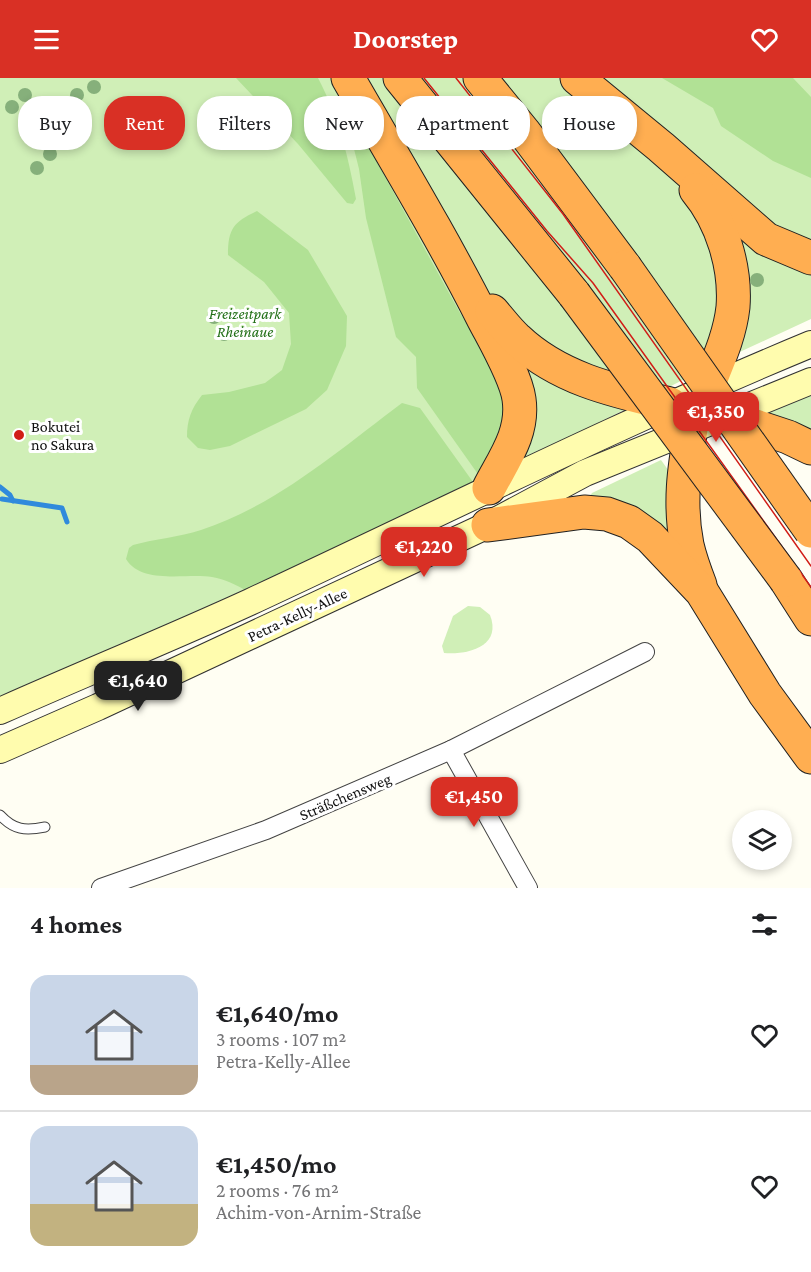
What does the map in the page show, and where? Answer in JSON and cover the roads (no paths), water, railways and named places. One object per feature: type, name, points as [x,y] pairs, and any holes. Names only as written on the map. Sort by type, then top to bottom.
[{"type":"highway","points":[[348,78],[459,270],[507,364],[519,398],[519,425],[513,444],[489,488]]},
{"type":"highway","points":[[400,78],[574,294],[786,580],[811,619]]},
{"type":"highway","points":[[480,78],[524,132],[625,267],[811,531]]},
{"type":"highway","points":[[577,78],[661,147],[766,239],[811,258]]},
{"type":"highway","points":[[661,147],[707,203],[724,241],[730,266],[733,307],[725,343],[698,409],[683,471],[681,503],[687,546],[702,592]]},
{"type":"highway","points":[[459,270],[517,340],[550,364],[579,379],[609,390],[698,409],[788,437],[811,448]]},
{"type":"highway","points":[[488,525],[584,512],[607,514],[629,522],[650,537],[702,592],[765,694],[811,757]]},
{"type":"main road","points":[[698,409],[811,344]]},
{"type":"main road","points":[[698,409],[811,381]]},
{"type":"main road","name":"Petra-Kelly-Allee","points":[[0,711],[248,603],[489,488],[698,409]]},
{"type":"main road","name":"Petra-Kelly-Allee","points":[[0,750],[98,707],[488,525],[698,409]]},
{"type":"street","name":"Sträßchensweg","points":[[101,888],[266,830],[451,750],[645,652]]},
{"type":"street","points":[[451,750],[528,888]]},
{"type":"lane","points":[[0,815],[8,824],[21,830],[45,827]]},
{"type":"waterway","points":[[0,487],[10,495],[13,501]]},
{"type":"waterway","points":[[2,499],[62,508],[67,522]]},
{"type":"tram line","points":[[424,78],[547,231],[593,283],[811,587]]},
{"type":"tram line","points":[[456,78],[563,214],[811,566]]},
{"type":"place","name":"Bokutei no Sakura","points":[[19,435]]},
{"type":"park label","name":"Freizeitpark Rheinaue","points":[[245,322]]}]
